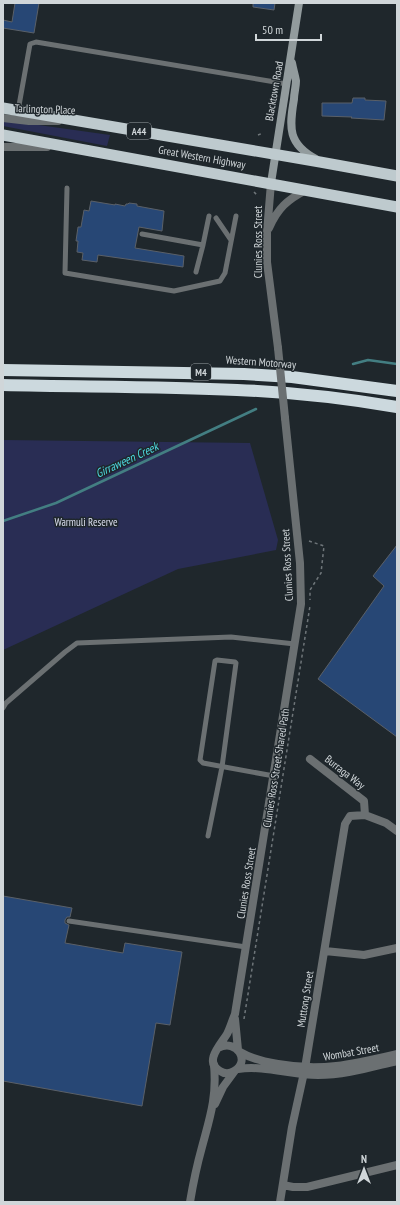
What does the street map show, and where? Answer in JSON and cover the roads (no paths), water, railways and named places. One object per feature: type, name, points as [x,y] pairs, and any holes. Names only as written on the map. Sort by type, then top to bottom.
[{"type":"highway","name":"Great Western Highway","points":[[3,108],[397,176]]},
{"type":"highway","name":"Great Western Highway","points":[[3,135],[397,207]]},
{"type":"highway","name":"Western Motorway","points":[[3,370],[244,374],[299,378],[397,391]]},
{"type":"highway","name":"M4","points":[[3,385],[182,387],[238,390],[339,399],[397,407]]},
{"type":"main road","name":"Blacktown Road","points":[[271,183],[299,3]]},
{"type":"main road","points":[[291,58],[296,82],[291,120],[294,139],[298,147],[307,155],[320,162]]},
{"type":"street","name":"Tarlington Place","points":[[3,118],[29,121],[86,122]]},
{"type":"street","points":[[3,147],[66,146]]},
{"type":"street","name":"Clunies Ross Street","points":[[218,1048],[228,1032],[235,1014],[301,604],[301,586],[285,418],[267,262],[267,232],[271,183]]},
{"type":"street","points":[[267,232],[274,217],[281,207],[294,196],[306,190]]},
{"type":"street","name":"Burraga Way","points":[[310,759],[364,801],[365,815]]},
{"type":"street","points":[[365,815],[386,823],[397,831]]},
{"type":"street","name":"Muttong Street","points":[[280,1202],[292,1127],[304,1071],[325,950],[345,824],[350,816],[365,815]]},
{"type":"street","points":[[325,950],[364,955],[397,948]]},
{"type":"street","name":"Clunies Ross Street","points":[[235,1014],[239,1051]]},
{"type":"street","points":[[190,1202],[197,1166],[213,1108],[223,1087],[241,1061],[239,1051],[231,1045],[218,1048],[213,1056],[215,1085],[213,1108]]},
{"type":"street","name":"Wombat Street","points":[[239,1051],[248,1057],[263,1062],[304,1071],[349,1066],[397,1054]]},
{"type":"street","name":"Wombat Street","points":[[236,1070],[252,1067],[340,1073],[397,1061]]},
{"type":"street","points":[[214,1065],[220,1072],[230,1073],[236,1070]]},
{"type":"street","points":[[283,1185],[293,1187],[307,1186],[397,1165]]},
{"type":"lane","points":[[18,111],[30,44],[36,42],[286,84]]},
{"type":"lane","points":[[67,188],[66,273],[174,291],[220,280],[225,273],[236,216]]},
{"type":"lane","points":[[196,272],[209,216]]},
{"type":"lane","points":[[216,218],[231,240]]},
{"type":"lane","points":[[142,234],[203,245]]},
{"type":"lane","points":[[3,708],[6,703],[77,643],[231,636],[295,644]]},
{"type":"lane","points":[[208,836],[222,767],[236,663],[215,661],[200,760],[203,763],[222,767],[274,776]]},
{"type":"lane","points":[[69,921],[246,947]]},
{"type":"waterway","name":"Girraween Creek","points":[[353,364],[368,360],[397,364]]},
{"type":"waterway","name":"Girraween Creek","points":[[3,521],[56,503],[256,409]]},
{"type":"park label","name":"Warmuli Reserve","points":[[86,522]]}]
